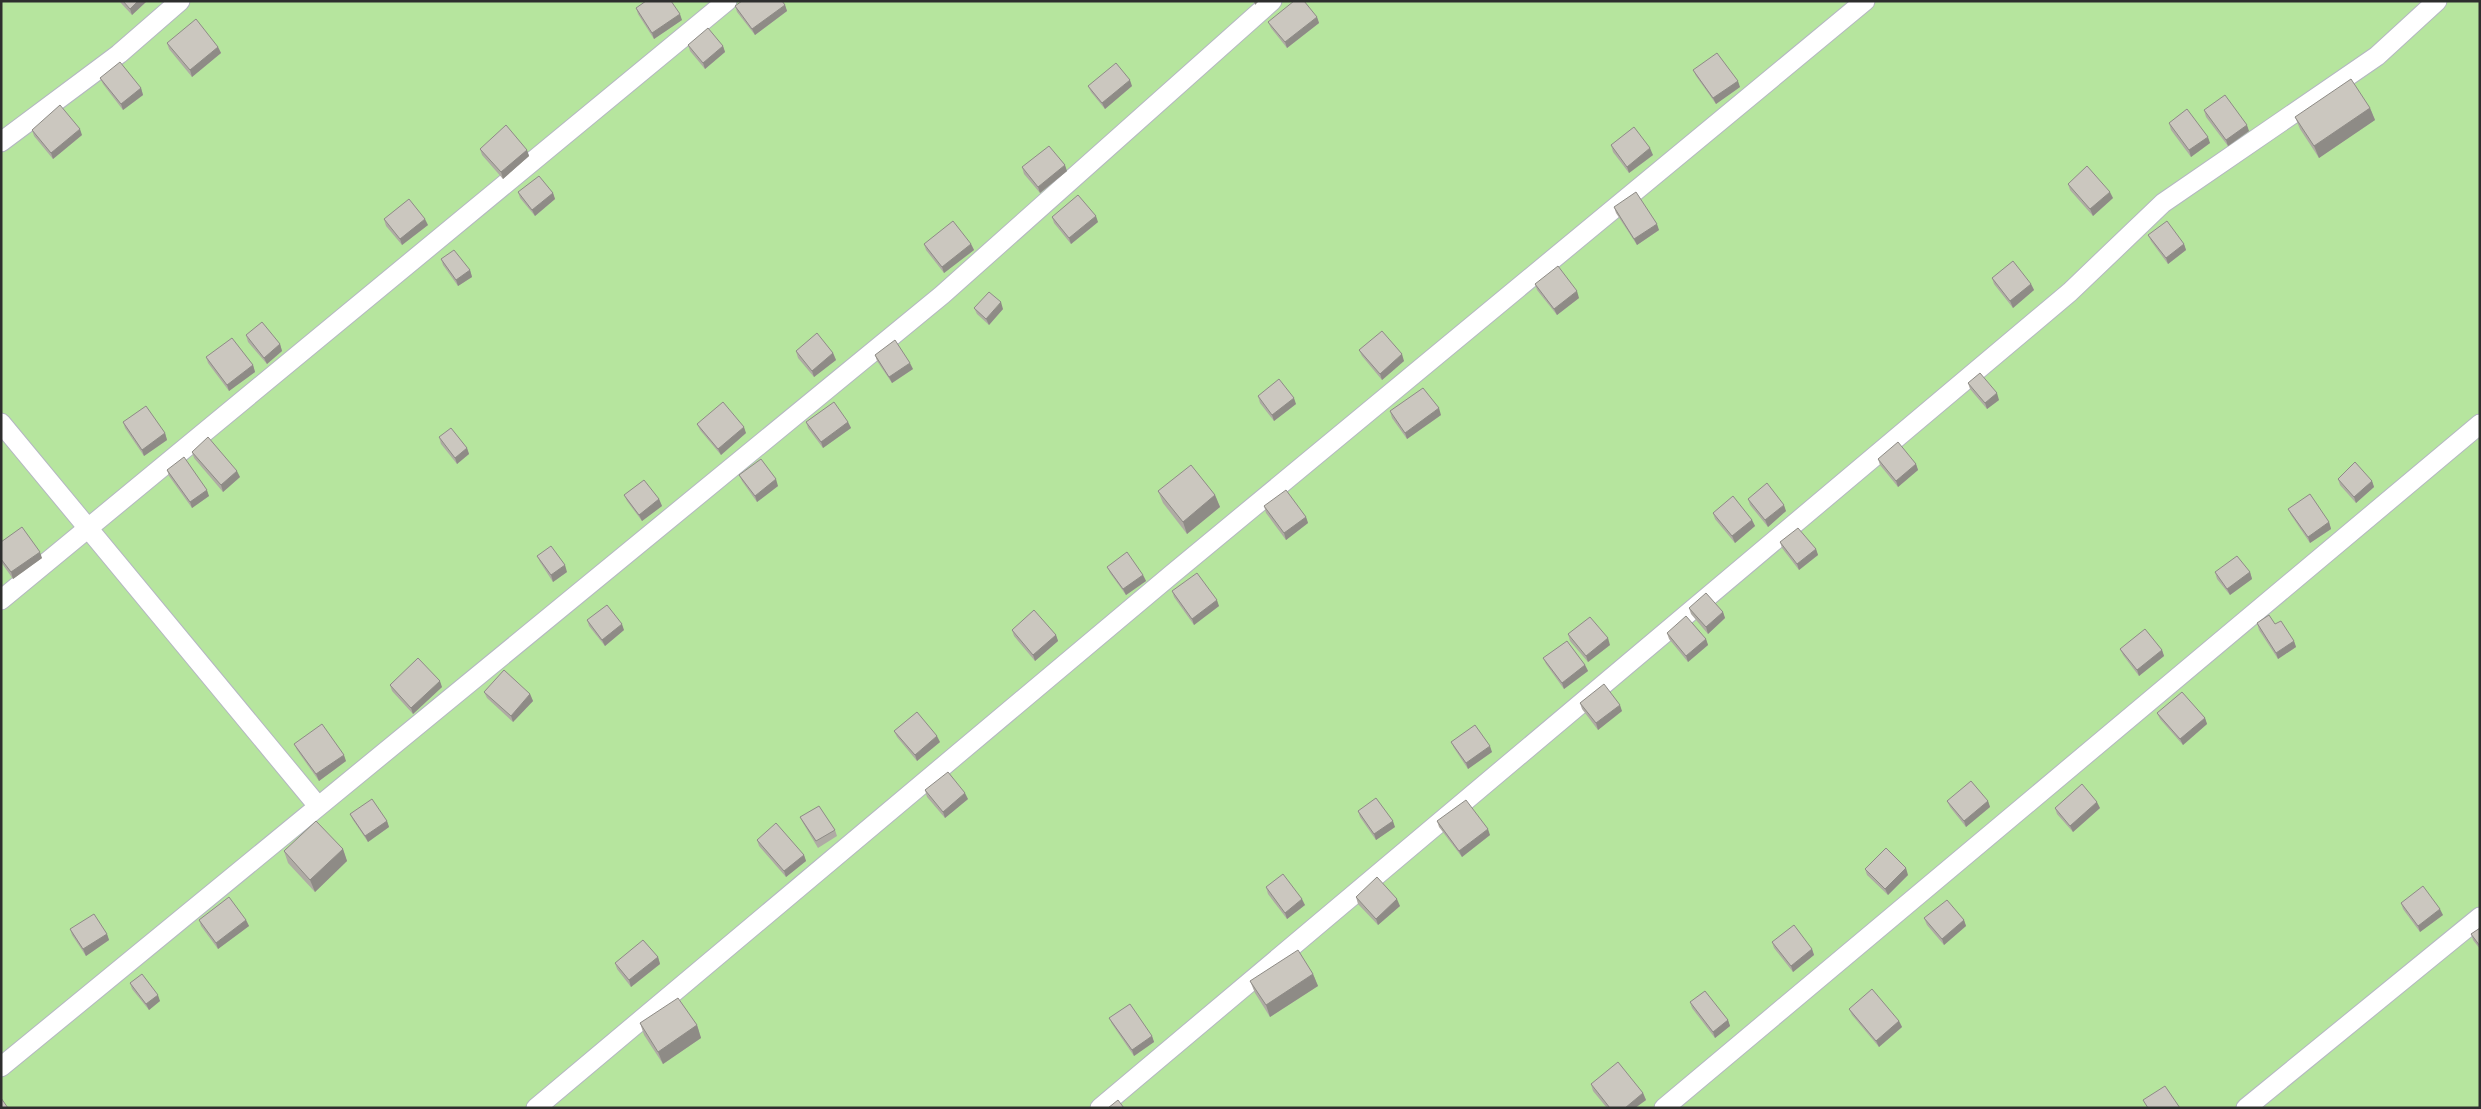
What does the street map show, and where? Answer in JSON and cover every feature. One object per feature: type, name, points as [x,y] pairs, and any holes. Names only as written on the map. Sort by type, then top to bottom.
[{"type":"lane","points":[[1,142],[119,54],[180,1]]},
{"type":"lane","points":[[1,600],[87,527],[727,1]]},
{"type":"lane","points":[[1,1066],[942,295],[1272,1]]},
{"type":"lane","points":[[536,1108],[1164,582],[1865,1]]},
{"type":"lane","points":[[1100,1108],[2070,292],[2163,203],[2377,56],[2437,1]]},
{"type":"lane","points":[[1,423],[318,806]]},
{"type":"lane","points":[[1664,1108],[2480,424]]},
{"type":"lane","points":[[2246,1108],[2480,917]]},
{"type":"green space","points":[[1,1],[2480,1],[2480,1108],[1,1108]]},
{"type":"building","points":[[123,1],[138,1],[130,9]]},
{"type":"building","points":[[646,1],[671,1],[680,14],[652,33],[636,8]]},
{"type":"building","points":[[742,1],[782,1],[785,5],[752,29],[735,6]]},
{"type":"building","points":[[1294,1],[1304,1],[1317,17],[1285,42],[1268,22]]},
{"type":"building","points":[[196,19],[218,47],[190,70],[167,43]]},
{"type":"building","points":[[708,28],[723,46],[703,63],[688,45]]},
{"type":"building","points":[[1717,53],[1738,81],[1713,98],[1693,70]]},
{"type":"building","points":[[120,62],[141,88],[121,104],[100,78]]},
{"type":"building","points":[[1116,63],[1130,80],[1102,103],[1088,86]]},
{"type":"building","points":[[2351,79],[2370,108],[2314,146],[2295,117]]},
{"type":"building","points":[[2225,95],[2247,125],[2226,140],[2204,110]]},
{"type":"building","points":[[60,105],[80,129],[51,153],[32,130]]},
{"type":"building","points":[[2187,109],[2208,137],[2189,150],[2169,123]]},
{"type":"building","points":[[506,125],[527,150],[501,172],[480,149]]},
{"type":"building","points":[[1634,127],[1650,148],[1627,167],[1611,145]]},
{"type":"building","points":[[1049,146],[1065,165],[1038,187],[1022,167]]},
{"type":"building","points":[[2087,166],[2110,192],[2090,209],[2068,184]]},
{"type":"building","points":[[539,176],[553,193],[532,210],[518,192]]},
{"type":"building","points":[[1636,192],[1657,224],[1634,239],[1614,207]]},
{"type":"building","points":[[1078,195],[1096,216],[1069,238],[1052,217]]},
{"type":"building","points":[[409,199],[425,219],[400,239],[384,219]]},
{"type":"building","points":[[953,221],[971,244],[942,267],[924,244]]},
{"type":"building","points":[[2167,221],[2184,244],[2166,258],[2148,235]]},
{"type":"building","points":[[454,250],[470,270],[456,280],[441,259]]},
{"type":"building","points":[[2013,261],[2031,284],[2010,301],[1992,278]]},
{"type":"building","points":[[1558,266],[1577,291],[1554,309],[1535,284]]},
{"type":"building","points":[[989,292],[1001,302],[986,319],[974,308]]},
{"type":"building","points":[[262,322],[280,344],[264,358],[246,335]]},
{"type":"building","points":[[1382,331],[1402,354],[1380,374],[1359,350]]},
{"type":"building","points":[[817,333],[833,353],[812,371],[796,351]]},
{"type":"building","points":[[232,338],[253,365],[227,385],[206,357]]},
{"type":"building","points":[[895,340],[910,363],[889,377],[875,355]]},
{"type":"building","points":[[1980,373],[1997,393],[1985,403],[1968,383]]},
{"type":"building","points":[[1279,379],[1294,398],[1272,415],[1258,396]]},
{"type":"building","points":[[1423,388],[1439,408],[1405,433],[1390,411]]},
{"type":"building","points":[[723,402],[744,427],[718,449],[697,424]]},
{"type":"building","points":[[834,402],[848,422],[821,442],[806,422]]},
{"type":"building","points":[[146,406],[165,433],[142,450],[123,422]]},
{"type":"building","points":[[451,428],[467,448],[455,458],[439,437]]},
{"type":"building","points":[[208,437],[237,471],[221,485],[192,452]]},
{"type":"building","points":[[1898,442],[1916,464],[1896,481],[1878,459]]},
{"type":"building","points":[[184,457],[207,490],[190,502],[167,470]]},
{"type":"building","points":[[761,459],[776,479],[755,496],[739,475]]},
{"type":"building","points":[[2355,462],[2372,481],[2354,497],[2338,479]]},
{"type":"building","points":[[1191,465],[1215,495],[1183,522],[1158,491]]},
{"type":"building","points":[[644,480],[659,499],[639,515],[624,495]]},
{"type":"building","points":[[1767,483],[1784,505],[1765,520],[1748,499]]},
{"type":"building","points":[[1286,490],[1306,517],[1284,533],[1264,506]]},
{"type":"building","points":[[2310,494],[2329,522],[2308,537],[2288,509]]},
{"type":"building","points":[[1733,496],[1752,520],[1732,536],[1713,513]]},
{"type":"building","points":[[22,527],[40,552],[11,572],[1,559],[1,542]]},
{"type":"building","points":[[1798,528],[1816,549],[1797,564],[1780,542]]},
{"type":"building","points":[[551,546],[565,565],[551,575],[537,556]]},
{"type":"building","points":[[1127,552],[1143,575],[1123,589],[1107,567]]},
{"type":"building","points":[[2237,556],[2250,572],[2227,589],[2215,572]]},
{"type":"building","points":[[1197,573],[1217,600],[1192,619],[1172,591]]},
{"type":"building","points":[[1706,593],[1723,612],[1706,627],[1689,608]]},
{"type":"building","points":[[607,605],[622,624],[602,640],[587,620]]},
{"type":"building","points":[[1034,610],[1056,635],[1033,655],[1012,630]]},
{"type":"building","points":[[2269,615],[2275,624],[2281,621],[2294,641],[2276,653],[2257,623]]},
{"type":"building","points":[[1686,616],[1706,639],[1686,656],[1667,633]]},
{"type":"building","points":[[1590,617],[1608,638],[1586,656],[1568,634]]},
{"type":"building","points":[[2145,629],[2162,650],[2137,670],[2120,649]]},
{"type":"building","points":[[1567,641],[1585,665],[1562,683],[1543,658]]},
{"type":"building","points":[[418,658],[440,681],[411,708],[390,685]]},
{"type":"building","points":[[504,670],[530,694],[511,716],[484,692]]},
{"type":"building","points":[[1604,684],[1620,705],[1596,723],[1580,703]]},
{"type":"building","points":[[2182,692],[2205,718],[2180,739],[2157,713]]},
{"type":"building","points":[[917,712],[937,736],[915,755],[894,731]]},
{"type":"building","points":[[322,724],[344,755],[316,774],[294,744]]},
{"type":"building","points":[[1475,725],[1490,746],[1466,763],[1451,742]]},
{"type":"building","points":[[948,772],[965,793],[943,812],[925,790]]},
{"type":"building","points":[[1971,781],[1988,801],[1964,821],[1947,801]]},
{"type":"building","points":[[2082,784],[2097,802],[2070,826],[2055,808]]},
{"type":"building","points":[[1376,798],[1393,821],[1374,834],[1358,811]]},
{"type":"building","points":[[372,799],[387,821],[365,836],[350,814]]},
{"type":"building","points":[[1466,800],[1488,829],[1459,851],[1437,821]]},
{"type":"building","points":[[819,806],[835,830],[816,841],[800,817]]},
{"type":"building","points":[[316,821],[343,849],[310,880],[284,851]]},
{"type":"building","points":[[776,823],[804,855],[784,871],[757,840]]},
{"type":"building","points":[[1886,848],[1906,868],[1885,889],[1865,869]]},
{"type":"building","points":[[1283,874],[1302,899],[1285,913],[1266,887]]},
{"type":"building","points":[[1377,877],[1397,899],[1376,919],[1356,897]]},
{"type":"building","points":[[2423,886],[2440,909],[2418,926],[2401,903]]},
{"type":"building","points":[[229,897],[246,920],[216,943],[199,920]]},
{"type":"building","points":[[1947,900],[1964,920],[1942,939],[1924,918]]},
{"type":"building","points":[[94,914],[107,934],[83,949],[70,929]]},
{"type":"building","points":[[1794,925],[1812,949],[1791,966],[1772,942]]},
{"type":"building","points":[[2480,928],[2480,946],[2471,934]]},
{"type":"building","points":[[643,940],[658,957],[629,980],[615,963]]},
{"type":"building","points":[[1298,950],[1313,974],[1266,1005],[1250,981]]},
{"type":"building","points":[[142,974],[158,995],[146,1004],[130,983]]},
{"type":"building","points":[[1872,989],[1899,1021],[1876,1041],[1849,1009]]},
{"type":"building","points":[[1705,991],[1728,1020],[1713,1032],[1690,1002]]},
{"type":"building","points":[[678,998],[697,1025],[658,1052],[640,1023]]},
{"type":"building","points":[[1130,1004],[1152,1036],[1132,1050],[1109,1018]]},
{"type":"building","points":[[1618,1062],[1643,1093],[1625,1108],[1610,1108],[1591,1084]]},
{"type":"building","points":[[2165,1086],[2180,1108],[2148,1108],[2143,1100]]},
{"type":"building","points":[[1,1098],[8,1108],[1,1108]]},
{"type":"building","points":[[1118,1100],[1124,1108],[1108,1108]]}]
